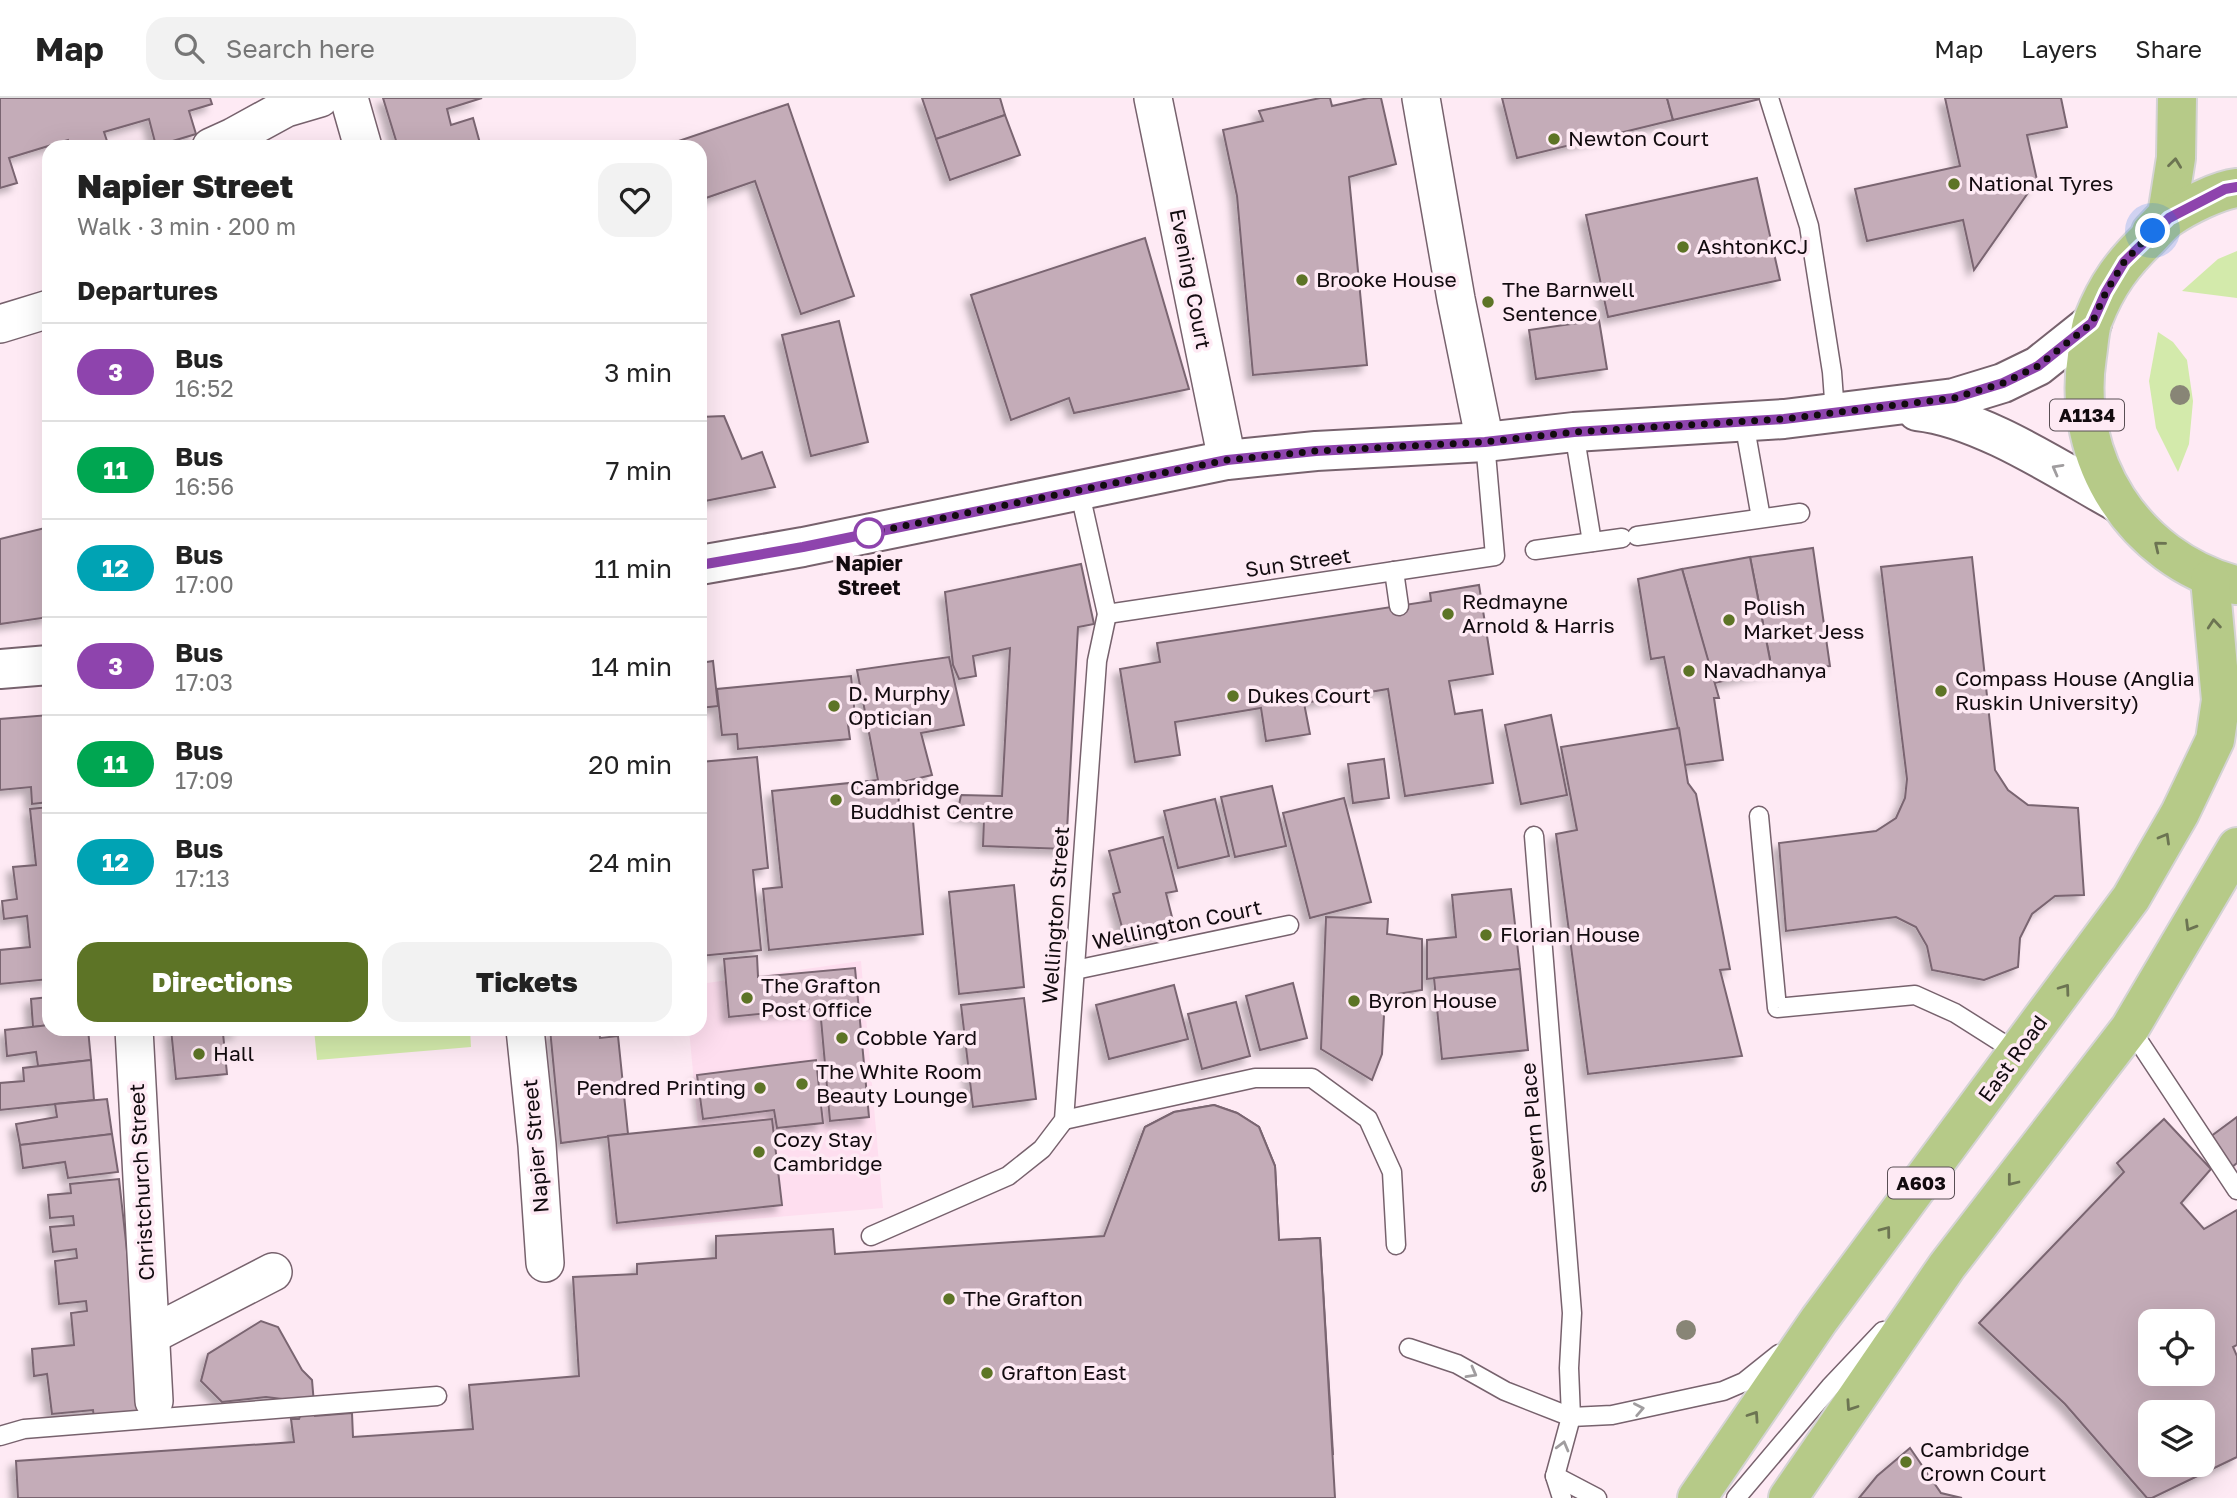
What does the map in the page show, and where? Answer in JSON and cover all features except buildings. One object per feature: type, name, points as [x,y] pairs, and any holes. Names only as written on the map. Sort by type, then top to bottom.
[{"type":"main road","name":"A1134","points":[[2177,98],[2176,159],[2167,215],[2124,262],[2106,292],[2092,323],[2082,384],[2091,445],[2117,502],[2157,547],[2223,582]]},
{"type":"main road","name":"A1134","points":[[2124,262],[2169,218],[2225,189],[2237,188]]},
{"type":"main road","name":"East Road","points":[[1697,1498],[1819,1320],[2132,898],[2180,813],[2215,740],[2221,700],[2223,582]]},
{"type":"main road","points":[[1788,1498],[1947,1266],[2130,1028],[2237,846]]},
{"type":"street","points":[[226,140],[286,108],[320,98]]},
{"type":"street","points":[[349,98],[361,140]]},
{"type":"street","name":"Evening Court","points":[[1153,98],[1227,460]]},
{"type":"street","points":[[1421,98],[1456,299],[1485,442]]},
{"type":"street","points":[[0,324],[42,311]]},
{"type":"street","points":[[707,564],[803,547],[1227,460],[1316,451],[1485,442],[1574,432],[1744,422],[1887,408],[1954,398],[2003,383],[2038,366],[2092,323]]},
{"type":"street","points":[[1887,408],[1934,413],[1968,423],[2117,502]]},
{"type":"street","points":[[0,669],[42,666]]},
{"type":"street","name":"Christchurch Street","points":[[134,1036],[154,1401]]},
{"type":"street","name":"Napier Street","points":[[527,1036],[545,1263]]},
{"type":"street","points":[[151,1335],[273,1272]]},
{"type":"lane","points":[[1769,98],[1809,226],[1832,372],[1835,413]]},
{"type":"lane","points":[[1744,422],[1761,518]]},
{"type":"lane","points":[[1574,432],[1592,542]]},
{"type":"lane","name":"Sun Street","points":[[1107,614],[1495,556],[1485,442]]},
{"type":"lane","name":"Wellington Street","points":[[1064,1120],[1097,661],[1107,614],[1079,489]]},
{"type":"lane","points":[[1535,550],[1800,513]]},
{"type":"lane","points":[[1394,571],[1399,606]]},
{"type":"lane","points":[[1759,816],[1777,1008],[1915,995],[1955,1013],[2018,1053]]},
{"type":"lane","name":"Severn Place","points":[[1534,836],[1572,1313],[1569,1368],[1572,1417],[1555,1476]]},
{"type":"lane","name":"Wellington Court","points":[[1075,970],[1289,925]]},
{"type":"lane","points":[[2130,1028],[2237,1190]]},
{"type":"lane","points":[[871,1236],[1008,1176],[1042,1149],[1064,1120],[1255,1078],[1312,1078],[1368,1119],[1392,1172],[1396,1245]]},
{"type":"lane","points":[[1736,1498],[1829,1387],[1947,1266]]},
{"type":"lane","points":[[1409,1348],[1457,1364],[1505,1391],[1572,1417],[1612,1415],[1723,1391],[1744,1382],[1819,1320]]},
{"type":"lane","points":[[0,1436],[24,1429],[437,1396]]},
{"type":"lane","points":[[1555,1476],[1562,1498]]},
{"type":"lane","points":[[1555,1476],[1597,1498]]},
{"type":"shaded area","points":[[861,961],[883,1208],[612,1231],[608,1136],[698,1126],[690,1036],[707,1036],[707,983]]},
{"type":"green space","points":[[2237,251],[2237,298],[2182,291],[2218,259]]},
{"type":"green space","points":[[2158,332],[2173,342],[2187,360],[2193,401],[2189,444],[2178,472],[2156,428],[2149,381]]},
{"type":"green space","points":[[315,1036],[470,1036],[471,1047],[317,1060]]},
{"type":"bus line","name":"3","points":[[707,564],[803,547],[1227,460],[1316,451],[1485,442],[1574,432],[1784,419],[1954,398],[2003,383],[2038,366],[2092,323],[2124,262],[2169,218],[2225,189],[2237,187]]},
{"type":"place","name":"Newton Court","points":[[1554,139]]},
{"type":"place","name":"National Tyres","points":[[1954,184]]},
{"type":"place","name":"AshtonKCJ","points":[[1683,247]]},
{"type":"place","name":"Brooke House","points":[[1302,280]]},
{"type":"place","name":"The Barnwell Sentence","points":[[1488,302]]},
{"type":"place","name":"Napier Street","points":[[869,533]]},
{"type":"place","name":"Redmayne Arnold & Harris","points":[[1448,614]]},
{"type":"place","name":"Polish Market Jess","points":[[1729,620]]},
{"type":"place","name":"Navadhanya","points":[[1689,671]]},
{"type":"place","name":"Compass House (Anglia Ruskin University)","points":[[1941,691]]},
{"type":"place","name":"Dukes Court","points":[[1233,696]]},
{"type":"place","name":"D. Murphy Optician","points":[[834,706]]},
{"type":"place","name":"Cambridge Buddhist Centre","points":[[836,800]]},
{"type":"place","name":"Florian House","points":[[1486,935]]},
{"type":"place","name":"The Grafton Post Office","points":[[747,998]]},
{"type":"place","name":"Byron House","points":[[1354,1001]]},
{"type":"place","name":"Cobble Yard","points":[[842,1038]]},
{"type":"place","name":"Hall","points":[[199,1054]]},
{"type":"place","name":"The White Room Beauty Lounge","points":[[802,1084]]},
{"type":"place","name":"Pendred Printing","points":[[760,1088]]},
{"type":"place","name":"Cozy Stay Cambridge","points":[[759,1152]]},
{"type":"place","name":"The Grafton","points":[[949,1299]]},
{"type":"place","name":"Grafton East","points":[[987,1373]]},
{"type":"place","name":"Cambridge Crown Court","points":[[1906,1462]]},
{"type":"route","points":[[869,533],[1227,460],[1316,451],[1485,442],[1574,432],[1784,419],[1954,398],[2003,383],[2038,366],[2092,323],[2124,262],[2153,231]]}]
